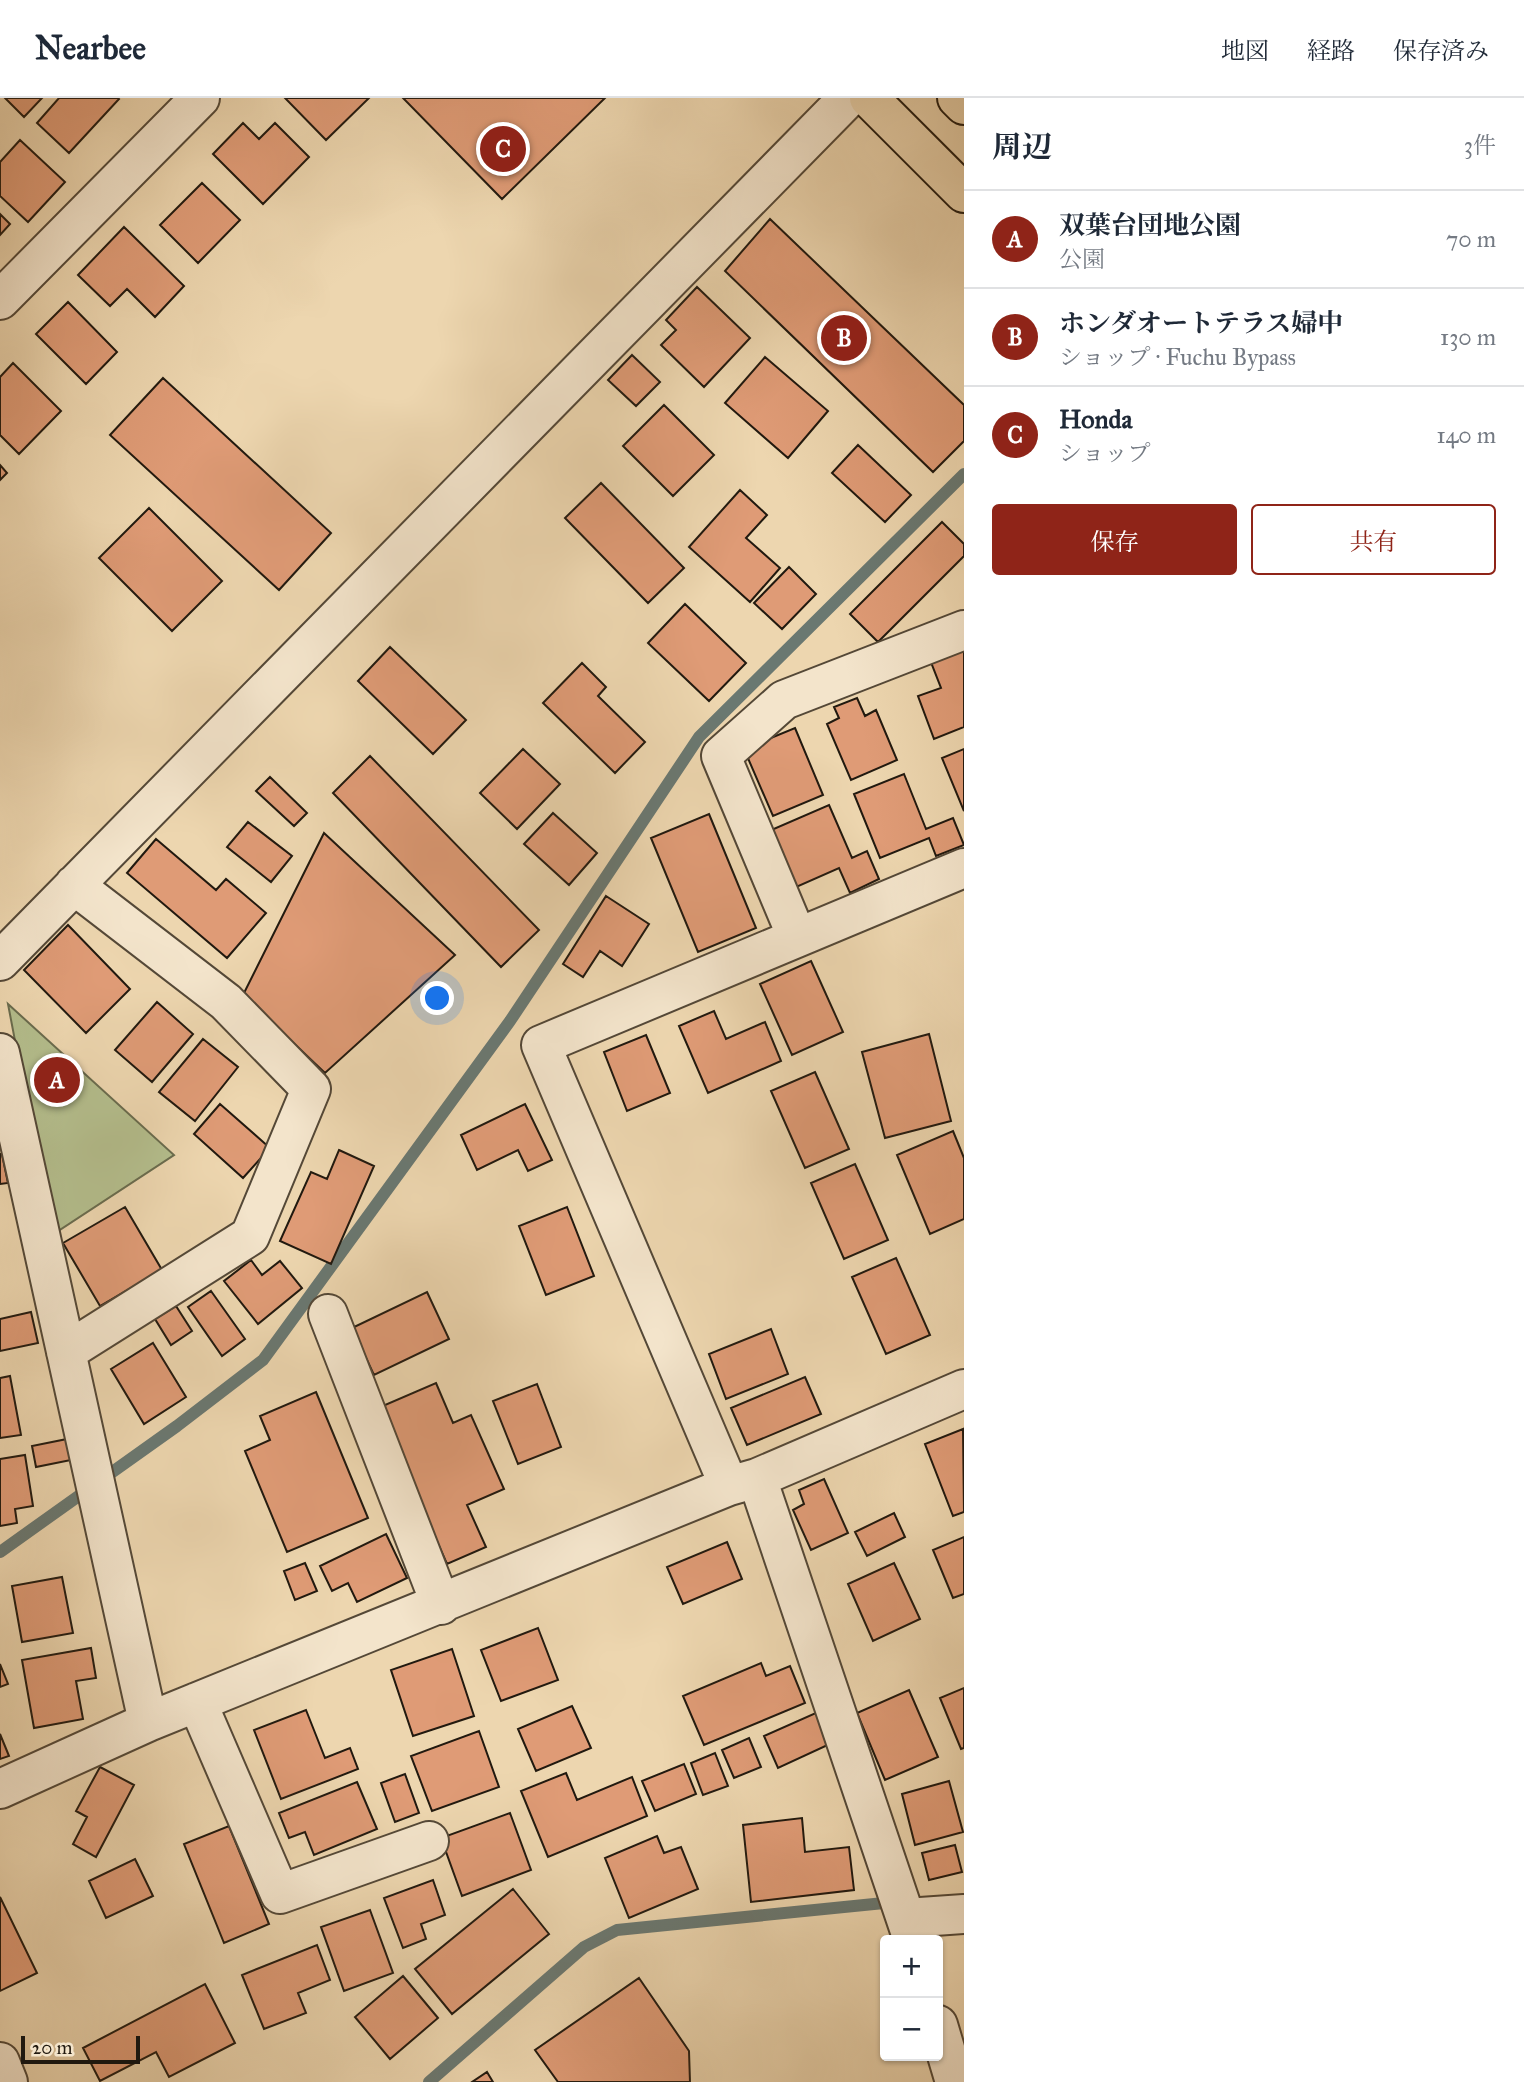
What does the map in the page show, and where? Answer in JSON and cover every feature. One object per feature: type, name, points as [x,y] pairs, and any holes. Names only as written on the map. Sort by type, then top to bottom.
[{"type":"highway","points":[[869,98],[964,193]]},
{"type":"highway","points":[[957,98],[964,105]]},
{"type":"street","points":[[0,300],[200,98]]},
{"type":"street","points":[[0,961],[848,98]]},
{"type":"street","points":[[797,937],[721,756],[783,700],[964,630]]},
{"type":"street","points":[[964,867],[541,1045],[743,1482],[909,1929],[964,1914]]},
{"type":"street","points":[[66,1352],[250,1236],[311,1089],[226,1002],[74,885]]},
{"type":"street","points":[[0,1053],[148,1723]]},
{"type":"street","points":[[328,1314],[441,1605]]},
{"type":"street","points":[[0,1790],[198,1702],[743,1482],[964,1389]]},
{"type":"street","points":[[198,1702],[280,1894],[429,1841]]},
{"type":"street","points":[[943,2042],[955,2082]]},
{"type":"street","points":[[0,2062],[8,2082]]},
{"type":"green space","points":[[8,1004],[174,1155],[52,1235]]},
{"type":"building","points":[[5,98],[42,98],[24,117]]},
{"type":"building","points":[[59,98],[119,99],[69,153],[37,123]]},
{"type":"building","points":[[285,98],[369,98],[326,140]]},
{"type":"building","points":[[403,98],[605,98],[502,199]]},
{"type":"building","points":[[243,123],[259,139],[275,123],[309,157],[263,204],[213,154]]},
{"type":"building","points":[[20,140],[65,182],[28,222],[0,196],[0,162]]},
{"type":"building","points":[[202,183],[240,220],[198,263],[160,225]]},
{"type":"building","points":[[0,214],[10,224],[0,235]]},
{"type":"building","points":[[770,219],[964,405],[964,441],[933,472],[725,271]]},
{"type":"building","points":[[124,227],[184,286],[155,317],[127,289],[110,306],[78,275]]},
{"type":"building","points":[[697,287],[750,338],[704,387],[661,345],[676,330],[666,320]]},
{"type":"building","points":[[68,302],[117,352],[86,384],[36,334]]},
{"type":"building","points":[[632,355],[660,382],[636,406],[608,380]]},
{"type":"building","points":[[765,357],[828,411],[788,458],[725,403]]},
{"type":"building","points":[[13,363],[61,411],[19,454],[0,435],[0,377]]},
{"type":"building","points":[[163,378],[331,533],[279,590],[110,435]]},
{"type":"building","points":[[664,405],[714,455],[673,496],[623,446]]},
{"type":"building","points":[[858,445],[911,495],[885,522],[832,473]]},
{"type":"building","points":[[0,465],[7,473],[0,480]]},
{"type":"building","points":[[601,483],[684,568],[648,603],[565,518]]},
{"type":"building","points":[[740,490],[767,515],[746,538],[780,568],[750,602],[689,547]]},
{"type":"building","points":[[149,508],[222,581],[172,631],[99,558]]},
{"type":"building","points":[[942,522],[964,544],[964,556],[878,642],[850,614]]},
{"type":"building","points":[[789,567],[816,594],[782,629],[754,603]]},
{"type":"building","points":[[685,604],[746,663],[709,701],[648,643]]},
{"type":"building","points":[[964,638],[964,727],[934,739],[918,696],[941,688],[927,652]]},
{"type":"building","points":[[390,647],[466,720],[433,754],[358,681]]},
{"type":"building","points":[[582,663],[606,687],[598,696],[645,742],[615,773],[543,703]]},
{"type":"building","points":[[857,698],[865,716],[876,710],[897,760],[851,780],[827,724],[839,718],[834,707]]},
{"type":"building","points":[[795,728],[823,795],[773,816],[744,749]]},
{"type":"building","points":[[523,749],[560,784],[517,829],[480,793]]},
{"type":"building","points":[[964,749],[964,811],[942,758]]},
{"type":"building","points":[[370,756],[539,930],[501,967],[333,793]]},
{"type":"building","points":[[904,774],[926,829],[953,818],[964,845],[936,856],[929,838],[880,858],[854,794]]},
{"type":"building","points":[[270,777],[307,813],[294,826],[256,791]]},
{"type":"building","points":[[829,805],[852,858],[867,851],[879,879],[850,893],[839,868],[794,888],[769,831]]},
{"type":"building","points":[[553,813],[597,853],[569,885],[524,844]]},
{"type":"building","points":[[709,814],[756,928],[698,952],[651,838]]},
{"type":"building","points":[[248,822],[292,856],[271,882],[227,847]]},
{"type":"building","points":[[324,833],[455,955],[325,1073],[243,995]]},
{"type":"building","points":[[156,839],[216,890],[226,879],[266,913],[227,958],[127,873]]},
{"type":"building","points":[[606,896],[649,924],[622,966],[600,951],[583,977],[563,964]]},
{"type":"building","points":[[68,925],[130,989],[86,1033],[24,970]]},
{"type":"building","points":[[811,961],[843,1032],[792,1055],[760,984]]},
{"type":"building","points":[[157,1002],[193,1034],[152,1082],[115,1050]]},
{"type":"building","points":[[714,1011],[726,1039],[765,1022],[781,1061],[708,1093],[679,1026]]},
{"type":"building","points":[[929,1034],[951,1121],[885,1138],[862,1052]]},
{"type":"building","points":[[646,1035],[670,1093],[627,1111],[604,1052]]},
{"type":"building","points":[[203,1039],[238,1067],[195,1121],[159,1092]]},
{"type":"building","points":[[815,1072],[849,1149],[805,1168],[771,1091]]},
{"type":"building","points":[[220,1104],[270,1148],[243,1178],[194,1134]]},
{"type":"building","points":[[525,1104],[552,1160],[528,1171],[518,1150],[477,1170],[461,1135]]},
{"type":"building","points":[[953,1131],[964,1158],[964,1219],[930,1234],[897,1155]]},
{"type":"building","points":[[339,1150],[374,1166],[331,1264],[280,1241],[311,1172],[327,1179]]},
{"type":"building","points":[[2,1154],[8,1183],[0,1184]]},
{"type":"building","points":[[855,1164],[888,1240],[844,1259],[811,1183]]},
{"type":"building","points":[[125,1207],[162,1270],[100,1306],[63,1243]]},
{"type":"building","points":[[567,1207],[594,1276],[546,1295],[519,1226]]},
{"type":"building","points":[[896,1258],[930,1335],[886,1354],[852,1277]]},
{"type":"building","points":[[251,1260],[262,1275],[280,1261],[302,1288],[258,1324],[224,1281]]},
{"type":"building","points":[[211,1291],[245,1339],[222,1356],[188,1307]]},
{"type":"building","points":[[427,1292],[449,1339],[374,1375],[352,1328]]},
{"type":"building","points":[[176,1306],[192,1331],[171,1345],[155,1319]]},
{"type":"building","points":[[31,1312],[38,1343],[0,1351],[0,1319]]},
{"type":"building","points":[[771,1329],[788,1374],[726,1399],[709,1354]]},
{"type":"building","points":[[153,1343],[186,1397],[144,1424],[111,1369]]},
{"type":"building","points":[[10,1376],[21,1435],[0,1438],[0,1378]]},
{"type":"building","points":[[805,1377],[821,1414],[747,1445],[731,1408]]},
{"type":"building","points":[[436,1383],[453,1423],[471,1415],[504,1489],[467,1505],[486,1547],[447,1564],[378,1408]]},
{"type":"building","points":[[537,1384],[561,1447],[518,1464],[493,1401]]},
{"type":"building","points":[[316,1392],[368,1518],[287,1552],[245,1451],[270,1440],[260,1416]]},
{"type":"building","points":[[963,1429],[964,1512],[953,1516],[925,1444]]},
{"type":"building","points":[[67,1439],[71,1460],[36,1467],[32,1446]]},
{"type":"building","points":[[25,1455],[33,1506],[15,1509],[17,1523],[0,1526],[0,1459]]},
{"type":"building","points":[[824,1479],[848,1533],[811,1550],[793,1510],[804,1504],[799,1490]]},
{"type":"building","points":[[894,1513],[905,1537],[867,1556],[855,1532]]},
{"type":"building","points":[[386,1534],[407,1578],[357,1602],[348,1583],[332,1591],[320,1566]]},
{"type":"building","points":[[964,1537],[964,1594],[953,1598],[933,1550]]},
{"type":"building","points":[[727,1542],[742,1579],[683,1604],[667,1567]]},
{"type":"building","points":[[305,1563],[317,1591],[295,1600],[284,1571]]},
{"type":"building","points":[[894,1563],[920,1619],[873,1641],[848,1584]]},
{"type":"building","points":[[62,1577],[73,1633],[22,1642],[12,1586]]},
{"type":"building","points":[[538,1628],[558,1680],[501,1701],[481,1650]]},
{"type":"building","points":[[91,1648],[96,1678],[76,1681],[83,1719],[34,1728],[22,1660]]},
{"type":"building","points":[[452,1649],[474,1716],[413,1736],[391,1670]]},
{"type":"building","points":[[761,1663],[766,1676],[790,1666],[805,1703],[704,1745],[683,1696]]},
{"type":"building","points":[[0,1664],[8,1684],[0,1687]]},
{"type":"building","points":[[964,1688],[964,1748],[961,1749],[940,1698]]},
{"type":"building","points":[[909,1690],[938,1757],[885,1780],[857,1713]]},
{"type":"building","points":[[572,1706],[591,1748],[536,1771],[518,1729]]},
{"type":"building","points":[[306,1710],[325,1758],[350,1748],[358,1769],[281,1799],[254,1730]]},
{"type":"building","points":[[818,1712],[832,1743],[778,1768],[764,1736]]},
{"type":"building","points":[[479,1731],[499,1787],[432,1811],[411,1756]]},
{"type":"building","points":[[0,1734],[9,1756],[0,1759]]},
{"type":"building","points":[[749,1738],[761,1767],[734,1778],[722,1750]]},
{"type":"building","points":[[715,1753],[728,1786],[703,1795],[691,1763]]},
{"type":"building","points":[[684,1764],[696,1794],[655,1811],[642,1781]]},
{"type":"building","points":[[100,1767],[134,1785],[96,1857],[73,1844],[87,1817],[76,1811]]},
{"type":"building","points":[[566,1773],[577,1800],[632,1777],[647,1816],[548,1857],[521,1791]]},
{"type":"building","points":[[405,1774],[419,1813],[395,1822],[381,1783]]},
{"type":"building","points":[[949,1781],[963,1832],[915,1845],[902,1794]]},
{"type":"building","points":[[357,1782],[377,1829],[314,1855],[305,1832],[289,1838],[279,1813]]},
{"type":"building","points":[[510,1813],[531,1870],[462,1896],[441,1838]]},
{"type":"building","points":[[802,1818],[805,1852],[849,1847],[854,1890],[751,1902],[743,1825]]},
{"type":"building","points":[[229,1826],[269,1924],[224,1943],[184,1844]]},
{"type":"building","points":[[657,1836],[664,1853],[681,1847],[698,1889],[629,1918],[605,1858]]},
{"type":"building","points":[[955,1845],[962,1872],[929,1880],[922,1853]]},
{"type":"building","points":[[135,1859],[153,1896],[106,1918],[89,1881]]},
{"type":"building","points":[[433,1880],[445,1915],[421,1924],[426,1939],[403,1948],[384,1898]]},
{"type":"building","points":[[513,1889],[549,1934],[452,2014],[415,1969]]},
{"type":"building","points":[[0,1897],[37,1973],[0,1991]]},
{"type":"building","points":[[370,1910],[393,1973],[344,1991],[321,1927]]},
{"type":"building","points":[[317,1945],[330,1980],[298,1993],[306,2013],[264,2029],[242,1975]]},
{"type":"building","points":[[403,1976],[438,2018],[390,2059],[355,2017]]},
{"type":"building","points":[[639,1978],[689,2051],[690,2082],[558,2082],[535,2050]]},
{"type":"building","points":[[205,1984],[235,2043],[169,2077],[156,2052],[100,2081],[83,2048]]},
{"type":"building","points":[[487,2072],[493,2082],[472,2082]]},
{"type":"waterway","points":[[0,1552],[177,1426],[263,1360],[510,1021],[699,737],[964,474]]},
{"type":"waterway","points":[[429,2082],[584,1947],[617,1930],[894,1902]]},
{"type":"place","name":"Honda","points":[[503,149]]},
{"type":"place","name":"ホンダオートテラス婦中","points":[[844,338]]},
{"type":"place","name":"双葉台団地公園","points":[[57,1080]]}]
